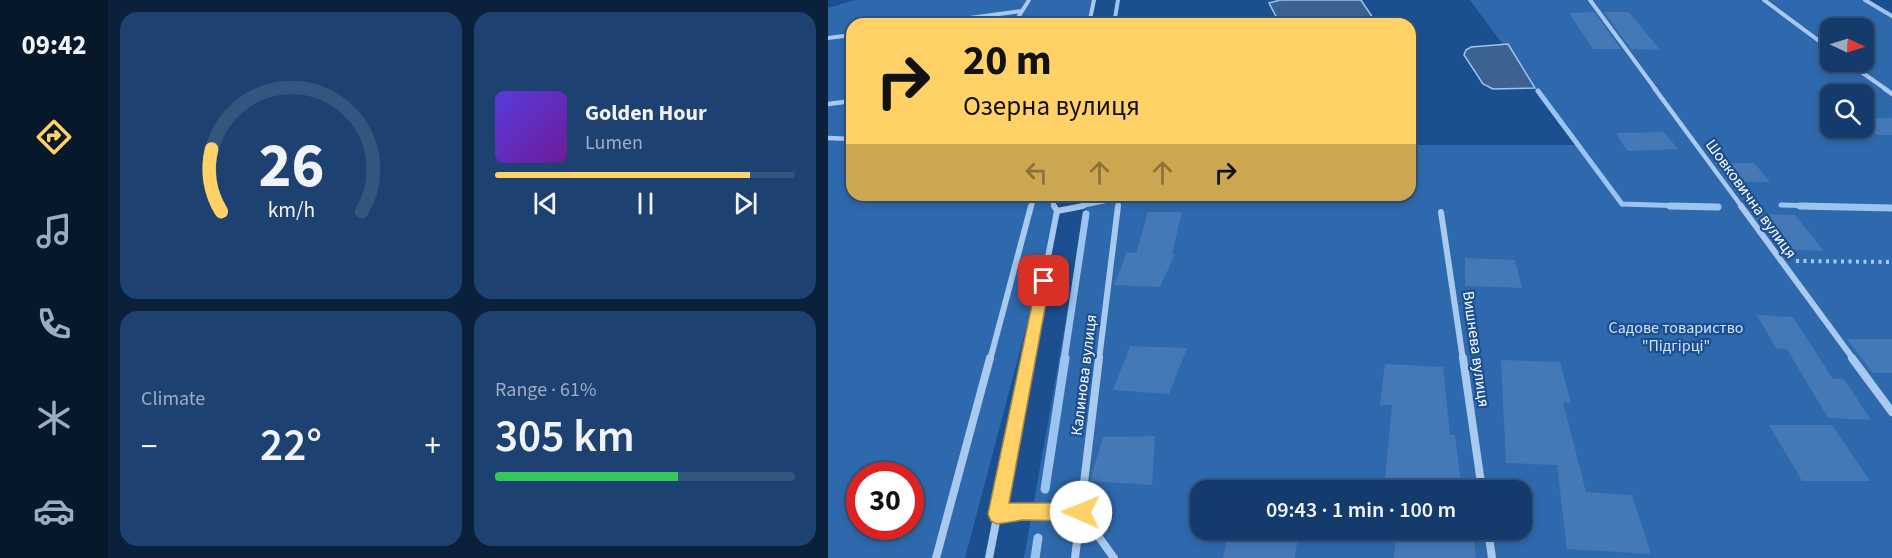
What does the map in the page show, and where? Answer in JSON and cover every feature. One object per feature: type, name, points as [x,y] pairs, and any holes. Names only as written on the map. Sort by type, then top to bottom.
[{"type":"street","points":[[1018,18],[1029,0]]},
{"type":"street","points":[[1090,18],[1094,0]]},
{"type":"street","name":"Шовковична вулиця","points":[[1590,0],[1892,412]]},
{"type":"street","points":[[1764,0],[1820,42]]},
{"type":"street","points":[[969,18],[1022,11]]},
{"type":"street","points":[[829,39],[846,36]]},
{"type":"street","points":[[1862,72],[1892,94]]},
{"type":"street","points":[[828,104],[846,102]]},
{"type":"street","points":[[828,138],[846,139]]},
{"type":"street","points":[[936,558],[1034,201]]},
{"type":"street","points":[[989,558],[1058,211],[1052,201]]},
{"type":"street","points":[[1058,211],[1099,201]]},
{"type":"street","name":"Калинова вулиця","points":[[1075,558],[1118,201]]},
{"type":"street","name":"Вишнева вулиця","points":[[1441,212],[1481,480]]},
{"type":"street","points":[[997,514],[1022,511],[1081,512],[1114,558]]},
{"type":"street","points":[[1489,540],[1492,558]]},
{"type":"path","points":[[1781,261],[1892,262]]},
{"type":"green space","points":[[855,0],[1094,0],[1090,18],[846,18],[846,201],[1052,201],[1057,211],[965,558],[828,558],[828,8]]},
{"type":"green space","name":"Садове товариство \"Підгірці\"","points":[[1470,0],[1866,0],[1892,16],[1892,558],[1024,558],[1087,201],[1416,201],[1416,145],[1577,145]]},
{"type":"shaded area","points":[[1280,0],[1361,0],[1373,18],[1277,18],[1269,3]]},
{"type":"shaded area","points":[[1508,44],[1535,88],[1493,89],[1483,84],[1464,55],[1471,47]]},
{"type":"building","points":[[1594,12],[1621,49],[1593,49],[1569,13]]},
{"type":"building","points":[[1604,12],[1629,12],[1660,50],[1631,49]]},
{"type":"building","points":[[1874,118],[1892,118],[1892,135],[1877,135],[1874,132]]},
{"type":"building","points":[[1664,132],[1678,149],[1627,151],[1616,133]]},
{"type":"building","points":[[1715,163],[1754,163],[1770,182],[1729,182]]},
{"type":"building","points":[[1148,212],[1182,212],[1172,254],[1175,254],[1160,287],[1114,285],[1127,252],[1136,253]]},
{"type":"building","points":[[1753,214],[1795,215],[1824,251],[1780,249]]},
{"type":"building","points":[[1465,258],[1515,260],[1522,288],[1465,286]]},
{"type":"building","points":[[1757,315],[1793,317],[1833,379],[1844,379],[1871,420],[1828,418],[1787,349],[1776,348]]},
{"type":"building","points":[[1847,339],[1892,339],[1892,373],[1873,373]]},
{"type":"building","points":[[1130,346],[1187,348],[1169,394],[1113,390]]},
{"type":"building","points":[[1501,360],[1560,362],[1571,403],[1563,402],[1586,492],[1632,495],[1651,554],[1567,549],[1557,465],[1506,463]]},
{"type":"building","points":[[1385,364],[1443,367],[1450,435],[1455,435],[1461,480],[1385,480],[1392,405],[1380,405]]},
{"type":"building","points":[[1769,425],[1832,425],[1870,481],[1802,481]]},
{"type":"building","points":[[1155,436],[1152,485],[1090,481],[1103,437]]},
{"type":"building","points":[[1226,540],[1298,540],[1295,558],[1223,558]]},
{"type":"building","points":[[1395,540],[1474,540],[1476,558],[1394,558]]},
{"type":"waterway","points":[[1115,18],[1118,0]]},
{"type":"waterway","points":[[1865,0],[1892,16]]},
{"type":"waterway","points":[[1538,91],[1622,204],[1718,207],[1670,206]]},
{"type":"waterway","points":[[1781,205],[1855,207]]},
{"type":"waterway","points":[[1800,206],[1892,208]]},
{"type":"waterway","points":[[1064,360],[1086,214]]},
{"type":"waterway","points":[[1045,489],[1065,358]]},
{"type":"waterway","points":[[1035,558],[1038,538]]},
{"type":"route","points":[[1044,281],[997,514],[1022,511],[1081,512]]}]
